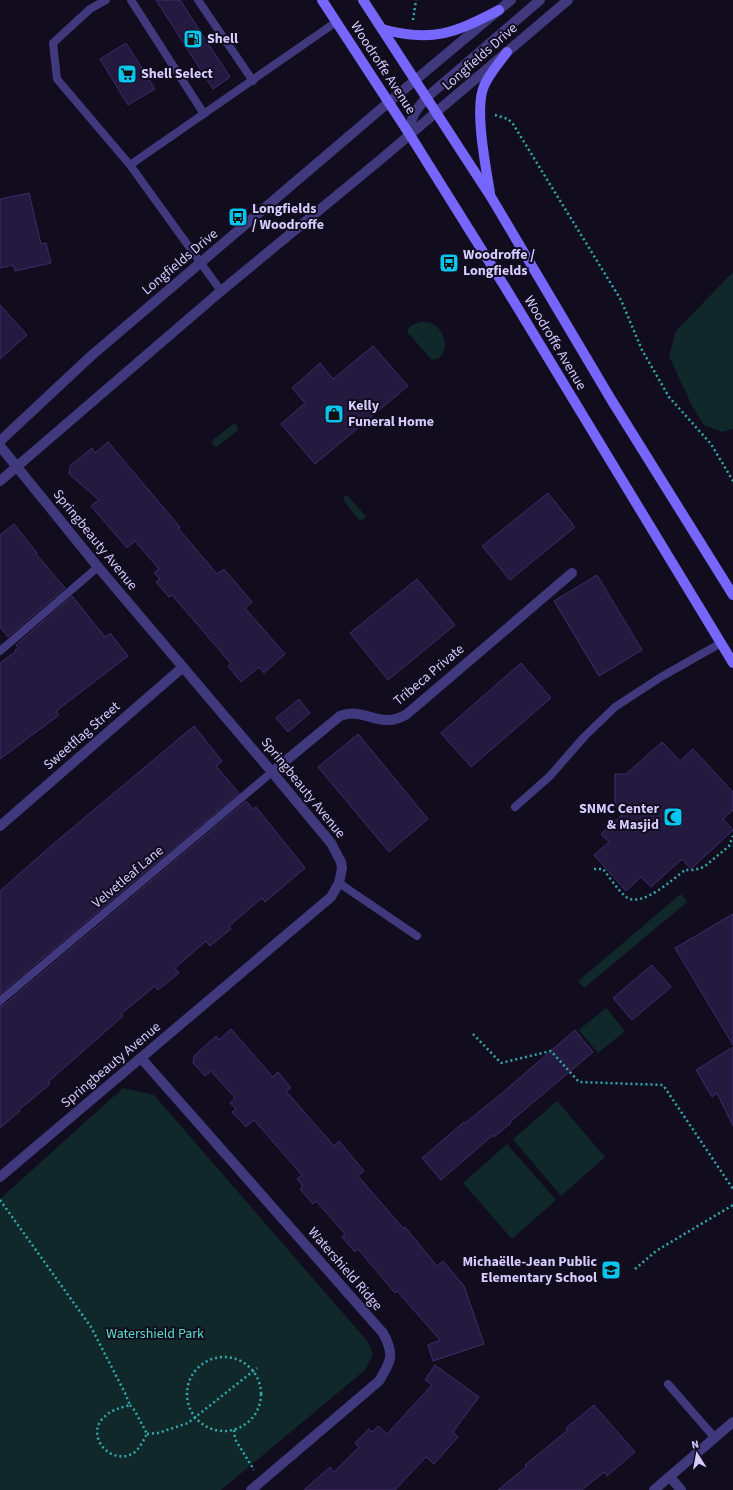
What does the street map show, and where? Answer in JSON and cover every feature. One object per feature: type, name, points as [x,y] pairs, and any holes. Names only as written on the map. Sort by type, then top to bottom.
[{"type":"main road","name":"Woodroffe Avenue","points":[[322,0],[389,102],[506,287],[733,663]]},
{"type":"main road","name":"Woodroffe Avenue","points":[[363,0],[491,197],[612,401],[733,595]]},
{"type":"main road","points":[[382,29],[411,36],[437,35],[467,26],[499,10]]},
{"type":"main road","points":[[491,197],[480,115],[480,100],[484,86],[507,52]]},
{"type":"street","name":"Longfields Drive","points":[[0,441],[91,356],[511,0]]},
{"type":"street","name":"Longfields Drive","points":[[410,135],[413,114],[426,98],[540,0]]},
{"type":"street","name":"Longfields Drive","points":[[0,481],[221,291],[410,135],[568,0]]},
{"type":"street","name":"Springbeauty Avenue","points":[[0,446],[98,567],[331,843],[341,862],[342,868],[339,883],[331,897],[0,1177]]},
{"type":"street","name":"Tribeca Private","points":[[272,772],[336,719],[345,714],[354,713],[386,721],[395,720],[407,714],[572,573]]},
{"type":"street","name":"Sweetflag Street","points":[[0,826],[183,667]]},
{"type":"street","name":"Watershield Ridge","points":[[141,1058],[383,1333],[390,1346],[390,1364],[379,1381],[251,1490]]},
{"type":"street","points":[[654,1490],[733,1422]]},
{"type":"street","points":[[670,1477],[681,1490]]},
{"type":"lane","points":[[106,0],[90,9],[53,43],[57,79],[130,165],[221,291]]},
{"type":"lane","points":[[131,0],[204,114]]},
{"type":"lane","points":[[198,0],[253,81]]},
{"type":"lane","points":[[130,165],[336,22]]},
{"type":"lane","points":[[0,651],[98,567]]},
{"type":"lane","points":[[515,807],[550,776],[584,737],[615,707],[661,677],[721,643]]},
{"type":"lane","name":"Velvetleaf Lane","points":[[0,1001],[272,772]]},
{"type":"lane","points":[[339,883],[417,936]]},
{"type":"lane","points":[[668,1384],[715,1438]]},
{"type":"path","points":[[413,23],[416,0]]},
{"type":"path","points":[[494,115],[508,119],[513,124],[622,300],[642,350],[669,397],[711,444],[733,481]]},
{"type":"path","points":[[594,868],[603,869],[626,897],[638,900],[656,892],[685,870],[694,870],[704,867],[729,846],[733,836]]},
{"type":"path","points":[[473,1034],[501,1063],[551,1051],[579,1082],[663,1085],[733,1189]]},
{"type":"path","points":[[0,1200],[91,1327],[130,1405],[135,1411],[147,1434]]},
{"type":"path","points":[[635,1269],[656,1251],[733,1205]]},
{"type":"path","points":[[215,1359],[236,1359],[253,1371],[261,1390],[261,1401],[257,1411],[248,1423],[234,1430],[223,1431],[203,1425],[196,1418],[190,1409],[188,1388],[191,1378],[205,1363],[215,1359]]},
{"type":"path","points":[[147,1434],[158,1433],[188,1424],[257,1368]]},
{"type":"path","points":[[130,1405],[116,1409],[103,1418],[97,1433],[98,1441],[102,1448],[113,1455],[125,1456],[139,1448],[147,1434]]},
{"type":"path","points":[[234,1430],[234,1439],[255,1470]]},
{"type":"green space","points":[[733,272],[733,429],[722,432],[704,425],[692,406],[669,356],[676,331]]},
{"type":"green space","points":[[420,322],[428,322],[433,324],[438,328],[444,338],[444,349],[438,358],[432,360],[407,332],[410,326]]},
{"type":"green space","points":[[235,424],[238,428],[237,431],[216,447],[213,445],[212,442],[214,439]]},
{"type":"green space","points":[[347,495],[364,514],[366,517],[364,519],[358,519],[344,501],[343,498]]},
{"type":"green space","points":[[681,894],[687,902],[584,988],[578,981]]},
{"type":"green space","points":[[606,1008],[625,1031],[598,1053],[579,1030]]},
{"type":"green space","name":"Watershield Park","points":[[123,1088],[154,1095],[368,1342],[373,1354],[365,1370],[221,1490],[0,1490],[0,1199]]},
{"type":"green space","points":[[557,1101],[605,1157],[561,1196],[513,1139]]},
{"type":"green space","points":[[507,1144],[556,1200],[512,1239],[463,1183]]},
{"type":"building","name":"Shell","points":[[156,0],[180,0],[230,77],[213,89]]},
{"type":"building","name":"Shell Select","points":[[126,43],[155,89],[128,105],[100,59]]},
{"type":"building","points":[[29,193],[41,244],[46,243],[51,263],[15,271],[13,265],[0,268],[0,199]]},
{"type":"building","points":[[0,305],[27,335],[0,359]]},
{"type":"building","name":"Kelly Funeral Home","points":[[373,346],[408,386],[315,464],[281,424],[305,403],[292,388],[320,363],[333,379]]},
{"type":"building","points":[[108,442],[180,527],[178,528],[217,574],[224,569],[252,602],[245,608],[285,654],[264,673],[259,667],[241,682],[228,666],[231,664],[209,638],[172,595],[169,597],[156,582],[160,579],[154,573],[159,569],[135,541],[127,548],[91,506],[99,500],[69,474],[70,466],[92,448],[95,453]]},
{"type":"building","points":[[548,493],[575,527],[510,580],[482,546]]},
{"type":"building","points":[[14,524],[37,553],[36,554],[65,588],[8,637],[0,627],[0,535]]},
{"type":"building","points":[[597,575],[642,650],[599,676],[554,601]]},
{"type":"building","points":[[417,579],[455,625],[388,680],[350,633]]},
{"type":"building","points":[[72,596],[105,637],[110,633],[128,656],[56,711],[59,715],[0,759],[0,663],[16,651],[15,650],[18,648],[16,645]]},
{"type":"building","points":[[521,663],[551,698],[471,767],[441,733]]},
{"type":"building","points":[[299,699],[310,713],[288,732],[276,718]]},
{"type":"building","points":[[194,726],[222,761],[216,766],[239,793],[0,994],[0,891],[52,845]]},
{"type":"building","points":[[358,734],[428,819],[389,852],[318,767]]},
{"type":"building","name":"SNMC Center & Masjid","points":[[662,742],[680,761],[693,749],[733,792],[733,810],[723,819],[733,830],[691,869],[682,859],[651,887],[641,877],[626,891],[594,855],[609,842],[601,834],[622,815],[615,806],[615,774],[626,774]]},
{"type":"building","points":[[246,801],[253,809],[256,807],[305,868],[265,902],[262,898],[229,926],[231,929],[210,946],[206,941],[175,968],[179,973],[158,990],[155,986],[121,1014],[123,1016],[48,1082],[50,1084],[0,1128],[0,1006],[4,1005]]},
{"type":"building","points":[[733,914],[733,1045],[675,948]]},
{"type":"building","points":[[652,965],[671,987],[632,1020],[613,998]]},
{"type":"building","points":[[231,1029],[273,1077],[278,1072],[291,1088],[286,1091],[334,1146],[339,1141],[364,1171],[358,1176],[403,1228],[405,1227],[437,1266],[443,1261],[464,1286],[484,1344],[433,1361],[428,1345],[440,1340],[397,1291],[395,1293],[358,1249],[355,1252],[342,1237],[345,1234],[316,1201],[313,1204],[300,1189],[303,1186],[297,1179],[302,1175],[254,1120],[246,1127],[232,1112],[236,1109],[230,1103],[235,1098],[211,1071],[205,1076],[193,1063],[194,1056],[216,1036],[219,1040]]},
{"type":"building","points":[[575,1030],[593,1052],[510,1122],[511,1123],[494,1137],[493,1135],[441,1180],[422,1158],[464,1122],[465,1123],[501,1094]]},
{"type":"building","points":[[733,1047],[733,1126],[717,1093],[712,1097],[696,1070]]},
{"type":"building","points":[[435,1365],[479,1397],[453,1432],[458,1437],[434,1464],[426,1457],[395,1490],[304,1490],[330,1467],[334,1472],[359,1447],[355,1443],[369,1429],[372,1432],[378,1426],[387,1434],[432,1385],[425,1380]]},
{"type":"building","points":[[594,1405],[635,1452],[607,1476],[604,1472],[582,1490],[498,1490],[527,1466],[525,1465],[568,1430],[566,1428]]},
{"type":"place","name":"Shell","points":[[193,39]]},
{"type":"place","name":"Shell Select","points":[[127,74]]},
{"type":"place","name":"Longfields / Woodroffe","points":[[238,217]]},
{"type":"place","name":"Woodroffe / Longfields","points":[[449,263]]},
{"type":"place","name":"Kelly Funeral Home","points":[[334,414]]},
{"type":"place","name":"SNMC Center & Masjid","points":[[673,817]]},
{"type":"place","name":"Michaëlle-Jean Public Elementary School","points":[[611,1270]]}]
